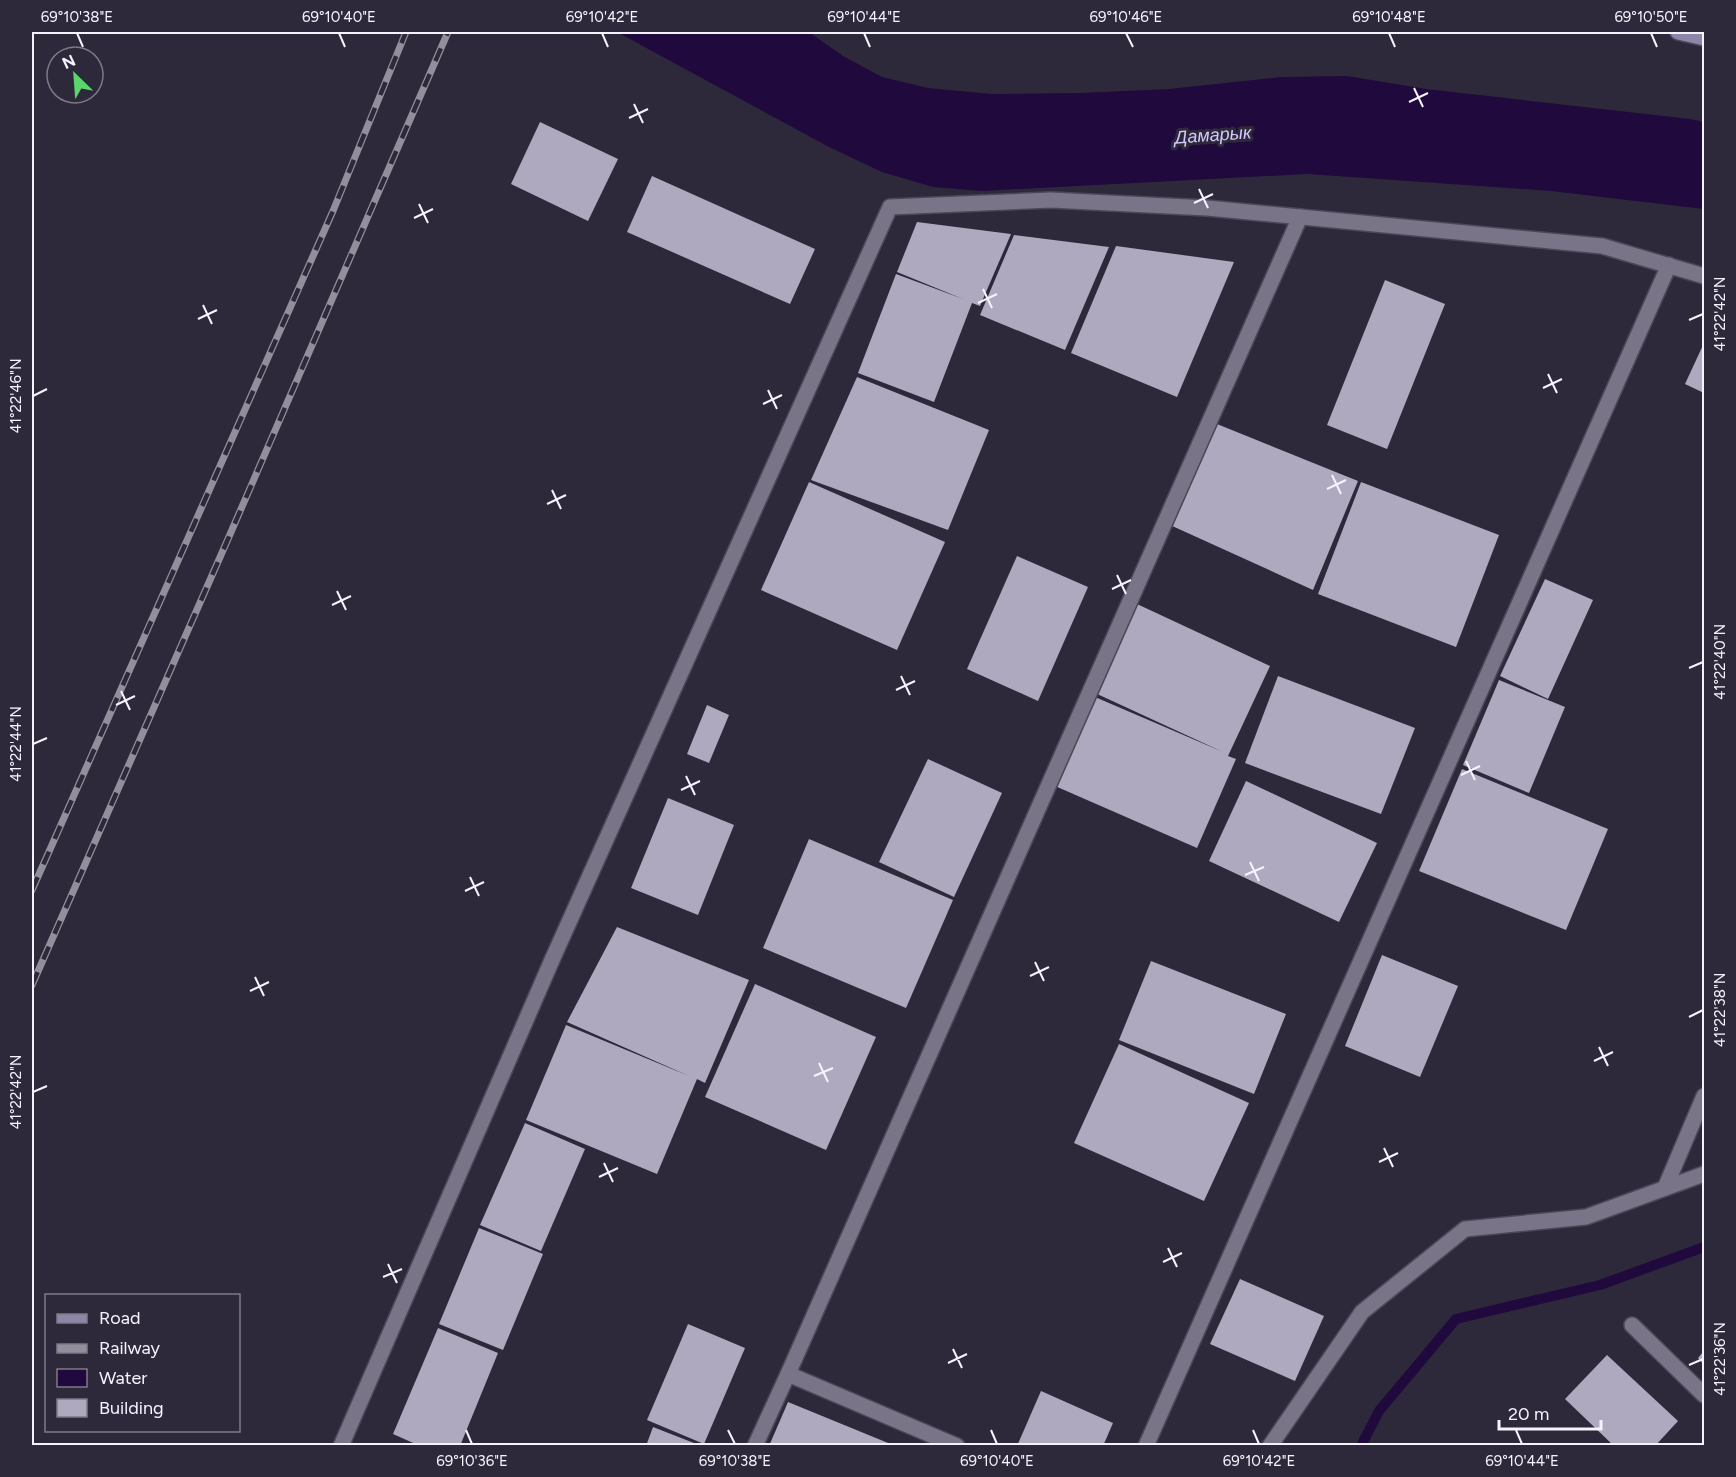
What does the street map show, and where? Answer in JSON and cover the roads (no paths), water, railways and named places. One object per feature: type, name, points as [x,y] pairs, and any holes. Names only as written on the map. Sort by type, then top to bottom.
[{"type":"main road","points":[[1678,32],[1704,38]]},
{"type":"street","points":[[341,1446],[552,960],[890,207],[1051,200],[1207,208],[1602,246],[1704,276]]},
{"type":"street","points":[[754,1446],[788,1374],[1300,217]]},
{"type":"street","points":[[1146,1446],[1668,265]]},
{"type":"street","points":[[1665,1188],[1704,1096]]},
{"type":"street","points":[[1270,1446],[1362,1312],[1465,1229],[1586,1217],[1704,1174]]},
{"type":"street","points":[[1632,1324],[1704,1395]]},
{"type":"street","points":[[788,1374],[957,1446]]},
{"type":"water","name":"Дамарык","points":[[617,32],[809,32],[843,56],[882,77],[928,88],[992,94],[1169,89],[1282,77],[1347,76],[1426,89],[1690,119],[1704,122],[1704,209],[1551,191],[1308,174],[981,191],[933,187],[882,172],[829,147]]},
{"type":"waterway","points":[[1361,1446],[1379,1411],[1456,1319],[1600,1285],[1704,1247]]},
{"type":"railway","points":[[32,890],[333,211],[406,32]]},
{"type":"railway","points":[[32,985],[448,32]]}]
